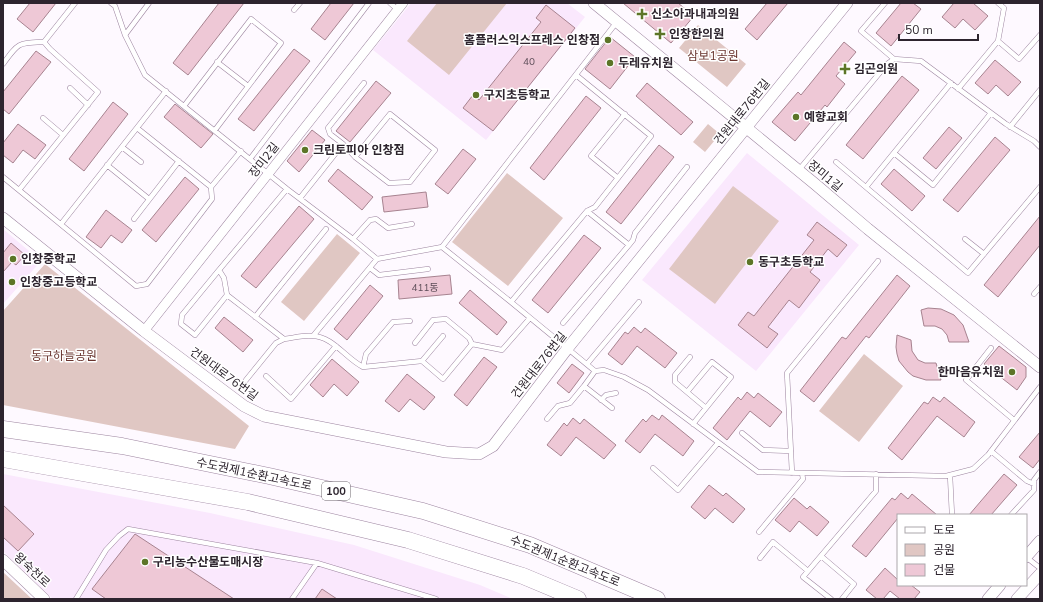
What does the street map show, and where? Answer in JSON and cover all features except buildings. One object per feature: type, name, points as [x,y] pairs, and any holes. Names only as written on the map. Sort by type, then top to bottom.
[{"type":"highway","name":"수도권제1순환고속도로","points":[[3,429],[122,446],[269,476],[423,511],[530,545],[657,599]]},
{"type":"highway","points":[[3,459],[248,502],[408,540],[523,576],[578,599]]},
{"type":"street","name":"장미1길","points":[[594,3],[618,21],[868,229],[1040,367]]},
{"type":"street","name":"건원대로76번길","points":[[3,218],[144,331],[244,406],[264,416],[446,452],[478,454],[493,446],[567,349],[847,3]]},
{"type":"street","name":"장미2길","points":[[144,331],[400,6]]},
{"type":"street","points":[[1027,556],[1040,541]]},
{"type":"street","name":"왕숙천로","points":[[3,560],[44,599]]},
{"type":"street","points":[[1017,599],[1040,574]]},
{"type":"street","points":[[988,599],[999,586]]},
{"type":"lane","points":[[3,64],[15,48],[23,43],[44,42],[75,3]]},
{"type":"lane","points":[[111,3],[115,6],[125,35],[145,75],[377,259]]},
{"type":"lane","points":[[125,35],[149,3]]},
{"type":"lane","points":[[294,10],[300,3]]},
{"type":"lane","points":[[250,159],[369,3]]},
{"type":"lane","points":[[390,3],[400,6]]},
{"type":"lane","points":[[885,3],[861,31],[894,59],[921,62],[1040,147]]},
{"type":"lane","points":[[958,89],[998,41],[1005,5],[998,3]]},
{"type":"lane","points":[[184,106],[250,19],[281,43],[215,130]]},
{"type":"lane","points":[[312,336],[377,259],[442,247],[618,21]]},
{"type":"lane","points":[[998,41],[1019,59],[1040,35]]},
{"type":"lane","points":[[19,190],[98,92],[44,42]]},
{"type":"lane","points":[[798,171],[887,64],[894,59]]},
{"type":"lane","points":[[217,62],[248,86]]},
{"type":"lane","points":[[511,302],[587,211],[595,206],[651,136],[576,75]]},
{"type":"lane","points":[[866,187],[951,83]]},
{"type":"lane","points":[[355,156],[390,114],[435,150],[410,182],[389,183],[355,156],[330,134],[328,128],[364,84]]},
{"type":"lane","points":[[70,88],[88,105]]},
{"type":"lane","points":[[1010,127],[1040,90]]},
{"type":"lane","points":[[61,224],[166,91]]},
{"type":"lane","points":[[894,153],[933,185],[991,113]]},
{"type":"lane","points":[[618,178],[591,156],[625,114]]},
{"type":"lane","points":[[43,118],[63,135]]},
{"type":"lane","points":[[136,128],[211,187]]},
{"type":"lane","points":[[300,198],[343,144]]},
{"type":"lane","points":[[122,147],[141,162]]},
{"type":"lane","points":[[3,177],[136,286],[147,284],[212,199],[211,187],[241,151]]},
{"type":"lane","points":[[134,219],[179,161]]},
{"type":"lane","points":[[836,162],[968,272],[1040,187]]},
{"type":"lane","points":[[107,165],[149,199]]},
{"type":"lane","points":[[564,323],[633,240],[635,233],[688,168]]},
{"type":"lane","points":[[227,295],[194,335],[181,324],[182,315],[287,189]]},
{"type":"lane","points":[[587,211],[628,245]]},
{"type":"lane","points":[[353,239],[370,220],[376,219],[388,228],[412,224]]},
{"type":"lane","points":[[255,317],[326,230]]},
{"type":"lane","points":[[965,239],[984,254]]},
{"type":"lane","points":[[442,247],[595,371]]},
{"type":"lane","points":[[792,473],[787,373],[878,261]]},
{"type":"lane","points":[[370,268],[379,275],[428,269]]},
{"type":"lane","points":[[219,270],[224,278],[227,295],[284,339]]},
{"type":"lane","points":[[1034,294],[1040,287]]},
{"type":"lane","points":[[587,364],[639,302]]},
{"type":"lane","points":[[472,344],[502,350],[530,318]]},
{"type":"lane","points":[[415,342],[433,320],[446,319],[469,338],[472,344]]},
{"type":"lane","points":[[363,367],[366,354],[393,322],[410,321]]},
{"type":"lane","points":[[246,380],[276,343],[284,339],[312,336],[326,339],[354,363],[363,367],[370,367],[422,361],[443,336]]},
{"type":"lane","points":[[422,361],[443,380],[472,344]]},
{"type":"lane","points":[[266,376],[291,399],[336,346]]},
{"type":"lane","points":[[991,348],[966,380],[1014,420]]},
{"type":"lane","points":[[690,356],[675,375],[675,382],[706,408]]},
{"type":"lane","points":[[687,392],[712,362],[731,377],[693,424]]},
{"type":"lane","points":[[547,419],[558,406],[570,402],[595,371],[604,370],[624,377],[648,390],[758,472],[946,476],[973,469],[991,451],[1040,387]]},
{"type":"lane","points":[[584,386],[612,408]]},
{"type":"lane","points":[[601,400],[606,395],[616,393]]},
{"type":"lane","points":[[742,433],[763,450],[791,451]]},
{"type":"lane","points":[[652,468],[678,490],[718,443]]},
{"type":"lane","points":[[991,451],[1027,481],[1034,484]]},
{"type":"lane","points":[[1012,514],[1034,490],[1034,480],[1040,472]]},
{"type":"lane","points":[[759,532],[802,479],[802,473]]},
{"type":"lane","points":[[831,599],[803,577],[876,491],[876,474]]},
{"type":"lane","points":[[950,475],[952,514]]},
{"type":"lane","points":[[76,599],[106,550],[128,529],[316,563],[436,599]]},
{"type":"lane","points":[[760,558],[773,542],[808,571]]},
{"type":"lane","points":[[821,556],[854,584],[842,599]]},
{"type":"lane","points":[[1027,558],[1040,568]]},
{"type":"lane","points":[[292,599],[316,563]]},
{"type":"shaded area","name":"구지초등학교","points":[[411,3],[567,3],[585,17],[486,140],[373,50]]},
{"type":"shaded area","name":"동구초등학교","points":[[747,153],[859,245],[756,371],[642,280]]},
{"type":"shaded area","name":"인창중고등학교","points":[[3,229],[41,261],[3,304]]},
{"type":"shaded area","name":"구리농수산물도매시장","points":[[3,474],[210,513],[354,545],[480,585],[513,599],[53,599],[3,551]]},
{"type":"green space","points":[[437,3],[507,3],[449,75],[407,41]]},
{"type":"green space","name":"삼보1공원","points":[[698,25],[746,64],[727,87],[679,48]]},
{"type":"green space","points":[[708,124],[720,134],[705,152],[693,142]]},
{"type":"green space","points":[[507,173],[563,218],[508,286],[452,242]]},
{"type":"green space","points":[[733,186],[779,221],[715,304],[669,269]]},
{"type":"green space","points":[[337,234],[360,253],[304,321],[281,302]]},
{"type":"green space","name":"동구하늘공원","points":[[45,264],[249,426],[235,449],[3,405],[3,311]]},
{"type":"green space","points":[[864,354],[903,386],[859,442],[819,411]]},
{"type":"green space","points":[[3,572],[32,599],[3,599]]},
{"type":"place","name":"신소아과내과의원","points":[[642,14]]},
{"type":"place","name":"인창한의원","points":[[660,34]]},
{"type":"place","name":"홈플러스익스프레스 인창점","points":[[608,40]]},
{"type":"place","name":"두레유치원","points":[[610,63]]},
{"type":"place","name":"김곤의원","points":[[845,69]]},
{"type":"place","name":"구지초등학교","points":[[476,95]]},
{"type":"place","name":"예향교회","points":[[796,117]]},
{"type":"place","name":"크린토피아 인창점","points":[[305,150]]},
{"type":"place","name":"인창중학교","points":[[13,259]]},
{"type":"place","name":"동구초등학교","points":[[750,262]]},
{"type":"place","name":"인창중고등학교","points":[[12,282]]},
{"type":"place","name":"한마음유치원","points":[[1012,372]]},
{"type":"place","name":"구리농수산물도매시장","points":[[145,562]]}]
